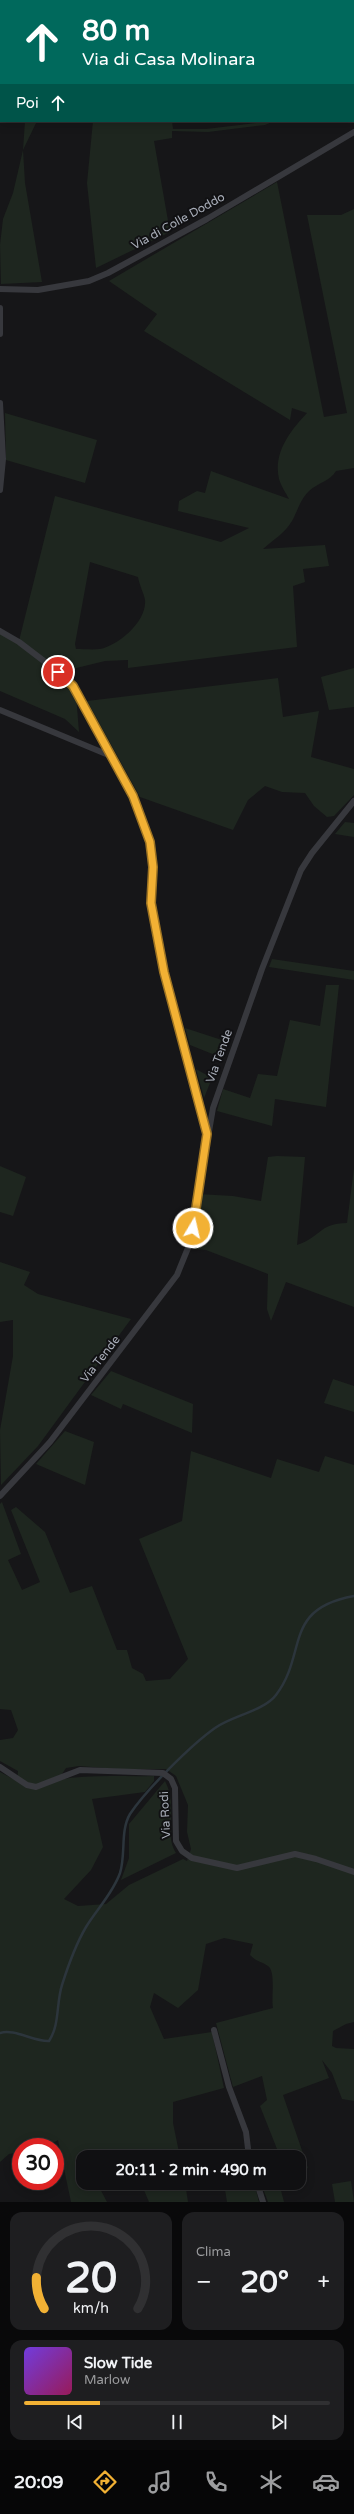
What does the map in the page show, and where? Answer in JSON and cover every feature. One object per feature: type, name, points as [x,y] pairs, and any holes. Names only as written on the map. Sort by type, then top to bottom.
[{"type":"street","name":"Via di Colle Doddo","points":[[0,290],[38,290],[89,281],[108,273],[207,220],[354,132]]},
{"type":"street","points":[[0,308],[2,321],[0,334]]},
{"type":"street","points":[[0,403],[3,459],[0,490]]},
{"type":"street","points":[[0,631],[19,642],[70,681],[141,814],[150,842],[153,867],[151,903],[164,972],[207,1134]]},
{"type":"street","points":[[0,710],[111,756]]},
{"type":"street","name":"Via Tende","points":[[0,1496],[50,1442],[178,1275],[190,1243],[207,1134],[220,1086],[262,969],[301,870],[312,852],[354,801]]},
{"type":"street","name":"Via Rodi","points":[[0,1767],[26,1785],[36,1787],[80,1770],[163,1773],[168,1776],[174,1784],[176,1842],[182,1851],[192,1858],[237,1868],[295,1854],[316,1858],[354,1872]]},
{"type":"street","points":[[214,2030],[229,2087],[246,2132],[248,2150]]},
{"type":"street","points":[[259,2190],[263,2202]]},
{"type":"shaded area","points":[[25,122],[37,122],[23,150]]},
{"type":"shaded area","points":[[93,122],[172,122],[173,129],[206,129],[272,122],[265,125],[208,132],[172,131],[172,138],[154,141],[170,232],[96,268],[87,183]]},
{"type":"shaded area","points":[[23,150],[25,183],[42,282],[1,284],[0,245],[3,219],[13,193]]},
{"type":"shaded area","points":[[277,182],[324,417],[347,413],[307,215],[341,215],[354,209],[354,468],[336,471],[330,478],[309,491],[301,502],[289,525],[263,549],[325,545],[329,566],[303,569],[305,582],[293,586],[297,647],[128,668],[128,660],[105,661],[60,672],[76,695],[79,732],[65,719],[0,691],[0,631],[19,641],[55,496],[221,542],[249,528],[178,511],[179,501],[197,491],[205,493],[211,471],[289,499],[279,479],[278,460],[284,443],[307,413],[292,408],[290,420],[144,331],[157,314],[109,281]],"holes":[[[90,562],[138,577],[145,600],[144,608],[137,624],[123,637],[107,647],[100,649],[76,649],[75,644]]]},
{"type":"shaded area","points":[[5,413],[97,440],[85,483],[6,460]]},
{"type":"shaded area","points":[[354,668],[354,707],[329,710],[321,677]]},
{"type":"shaded area","points":[[278,678],[283,717],[319,711],[311,757],[354,769],[354,795],[334,816],[327,817],[314,806],[305,793],[282,792],[265,786],[248,800],[233,830],[140,797],[87,701]]},
{"type":"shaded area","points":[[345,822],[354,823],[354,837],[335,834]]},
{"type":"shaded area","points":[[272,959],[354,971],[354,980],[269,967]]},
{"type":"shaded area","points":[[326,985],[339,985],[326,1107],[275,1099],[272,1126],[217,1111],[223,1089],[250,1098],[258,1074],[277,1076],[290,1020],[320,1026]]},
{"type":"shaded area","points":[[185,1028],[225,1041],[220,1057],[190,1045]]},
{"type":"shaded area","points":[[196,1069],[212,1078],[204,1098]]},
{"type":"shaded area","points":[[268,1157],[305,1157],[297,1245],[311,1239],[331,1225],[347,1223],[354,1168],[354,1307],[286,1282],[271,1321],[267,1309],[268,1274],[206,1250],[193,1249],[198,1194],[233,1196],[261,1201]]},
{"type":"shaded area","points":[[0,1166],[26,1177],[13,1216],[0,1212]]},
{"type":"shaded area","points":[[0,1262],[30,1272],[24,1285],[38,1294],[131,1319],[38,1446],[1,1485],[0,1430],[13,1356],[13,1320],[0,1322]]},
{"type":"shaded area","points":[[111,1371],[193,1404],[192,1433],[123,1404],[121,1409],[91,1395]]},
{"type":"shaded area","points":[[333,1379],[354,1386],[354,1412],[324,1403]]},
{"type":"shaded area","points":[[65,1431],[94,1442],[85,1485],[36,1464]]},
{"type":"shaded area","points":[[191,1451],[271,1478],[277,1459],[319,1472],[325,1456],[354,1465],[354,2022],[346,2024],[333,2031],[332,2046],[336,2048],[354,2049],[354,2101],[342,2099],[332,2073],[322,2060],[329,2078],[283,2095],[302,2150],[274,2150],[277,2149],[260,2106],[267,2100],[262,2076],[233,2087],[216,2023],[273,2008],[272,1973],[268,1966],[250,1955],[253,1944],[224,1938],[206,1944],[198,1990],[178,2008],[154,1993],[150,2007],[164,2039],[212,2032],[224,2088],[173,2102],[173,2123],[179,2150],[76,2150],[76,2190],[101,2190],[107,2202],[71,2202],[64,2169],[64,2138],[12,2138],[12,2154],[9,2154],[0,2162],[0,1772],[17,1781],[18,1771],[0,1761],[0,1740],[13,1738],[18,1730],[11,1710],[0,1709],[0,1504],[2,1502],[21,1554],[8,1560],[22,1590],[40,1582],[11,1510],[16,1507],[45,1532],[70,1593],[92,1586],[117,1650],[127,1650],[132,1668],[143,1674],[146,1681],[170,1679],[188,1659],[139,1539],[182,1521]],"holes":[[[79,1766],[117,1769],[166,1769],[176,1776],[188,1805],[187,1832],[191,1849],[187,1861],[183,1859],[129,1885],[106,1904],[78,1906],[64,1899],[91,1870],[103,1847],[92,1799],[145,1792],[154,1781],[154,1776],[94,1776],[58,1780],[66,1768]]]},
{"type":"shaded area","points":[[165,1781],[171,1801],[170,1829],[172,1845],[176,1853],[121,1880],[129,1858],[129,1824]]},
{"type":"shaded area","points":[[351,2181],[354,2202],[335,2202],[332,2184]]},
{"type":"shaded area","points":[[144,2190],[186,2190],[188,2202],[149,2202]]},
{"type":"shaded area","points":[[225,2190],[256,2190],[259,2202],[227,2202]]},
{"type":"shaded area","points":[[264,2190],[281,2190],[284,2202],[268,2202]]},
{"type":"waterway","points":[[0,2033],[11,2032],[43,2041],[49,2041],[55,2028],[62,1985],[76,1948],[86,1927],[109,1894],[120,1873],[123,1858],[125,1828],[130,1814],[137,1804],[182,1756],[205,1736],[222,1724],[271,1701],[286,1679],[300,1635],[306,1622],[316,1611],[331,1602],[354,1596]]},
{"type":"route","points":[[58,672],[70,681],[133,796],[146,827],[150,842],[153,867],[151,903],[164,972],[207,1134],[193,1228]]}]
